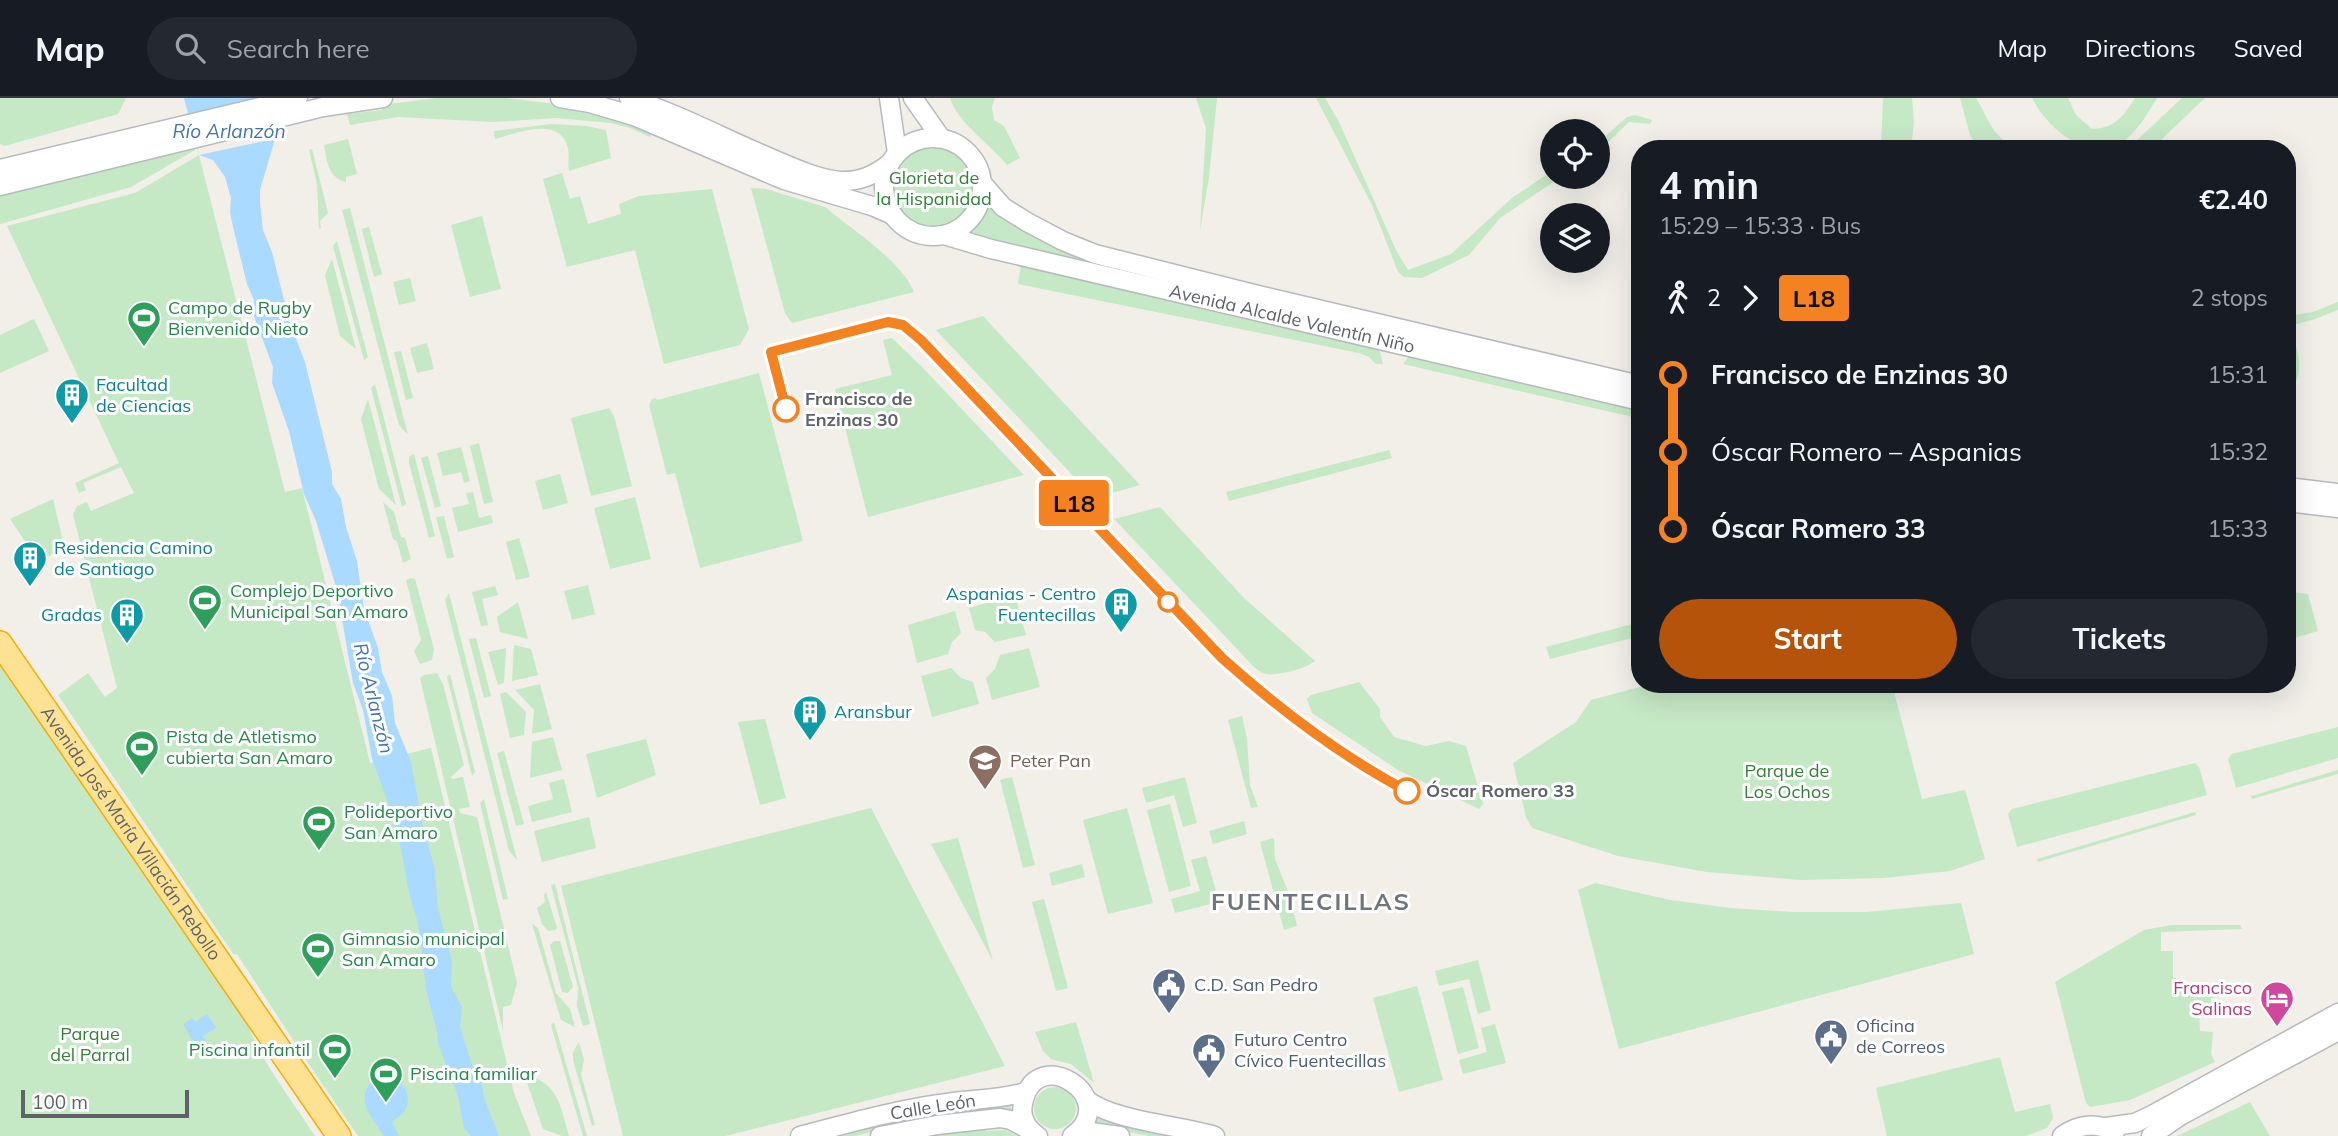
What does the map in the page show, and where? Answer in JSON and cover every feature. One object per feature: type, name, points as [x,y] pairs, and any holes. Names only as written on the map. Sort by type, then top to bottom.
[{"type":"highway","name":"Avenida José María Villacián Rebollo","points":[[0,643],[339,1136]]},
{"type":"highway","name":"Avenida José María Villacián Rebollo","points":[[261,1025],[269,1051],[324,1136]]},
{"type":"main road","points":[[0,186],[288,105],[323,107],[383,98]]},
{"type":"main road","points":[[561,98],[590,103],[660,125],[733,160],[777,177],[893,215],[912,231],[928,236],[944,235],[963,226],[977,210],[981,197],[982,183],[973,158],[953,142],[941,138],[917,140],[876,173],[860,179],[839,181],[787,165],[678,116],[629,98]]},
{"type":"main road","points":[[888,98],[893,158],[884,186],[885,198],[893,215]]},
{"type":"main road","points":[[913,98],[941,138]]},
{"type":"main road","points":[[0,169],[193,131]]},
{"type":"main road","name":"Avenida Alcalde Valentín Niño","points":[[982,183],[1003,207],[1063,241],[1094,254],[1631,383]]},
{"type":"main road","name":"Avenida Alcalde Valentín Niño","points":[[944,235],[991,249],[1631,399]]},
{"type":"main road","points":[[2296,488],[2338,493]]},
{"type":"main road","points":[[2296,503],[2338,508]]},
{"type":"main road","points":[[2062,1136],[2077,1128],[2092,1125],[2113,1131],[2135,1123],[2338,1013]]},
{"type":"main road","points":[[2151,1136],[2180,1116],[2338,1031]]},
{"type":"main road","name":"Calle León","points":[[800,1136],[940,1104],[1005,1097],[1026,1091],[1046,1076],[1056,1075],[1075,1082],[1095,1107],[1215,1136]]},
{"type":"main road","points":[[1026,1091],[1022,1108],[1024,1121],[1034,1134]]},
{"type":"main road","points":[[1075,1134],[1084,1123],[1086,1099]]},
{"type":"main road","name":"Calle León","points":[[880,1136],[937,1125],[1000,1118],[1010,1120],[1034,1134]]},
{"type":"main road","points":[[1075,1134],[1120,1136]]},
{"type":"green space","points":[[0,98],[126,98],[118,114],[5,146],[0,144]]},
{"type":"green space","points":[[436,98],[506,98],[573,106],[653,129],[650,137],[611,123],[556,118],[492,122],[398,117],[350,125],[347,114],[382,110],[382,105]]},
{"type":"green space","points":[[950,98],[995,98],[992,107],[994,120],[1004,126],[1020,158],[1007,165],[960,116]]},
{"type":"green space","points":[[1196,98],[1217,98],[1209,177],[1200,230],[1206,128]]},
{"type":"green space","points":[[1316,98],[1325,98],[1339,122],[1397,252],[1408,270],[1451,254],[1512,198],[1540,179],[1540,189],[1543,189],[1500,218],[1469,255],[1422,278],[1404,277],[1398,272],[1372,205]]},
{"type":"green space","points":[[1883,98],[1912,98],[1912,140],[1881,140]]},
{"type":"green space","points":[[1960,98],[1976,98],[1988,121],[2004,140],[1973,140]]},
{"type":"green space","points":[[2032,98],[2068,98],[2076,115],[2092,129],[2113,124],[2135,98],[2157,98],[2142,122],[2126,140],[2072,140],[2057,130]]},
{"type":"green space","points":[[2182,98],[2205,98],[2162,140],[2137,140]]},
{"type":"green space","points":[[1635,115],[1652,120],[1650,124],[1629,122],[1610,140],[1610,132],[1627,117]]},
{"type":"green space","points":[[551,124],[606,130],[611,158],[569,171],[568,149],[557,132],[537,129],[495,139],[494,131]]},
{"type":"green space","points":[[348,139],[357,174],[346,177],[346,182],[332,173],[324,145]]},
{"type":"green space","points":[[194,146],[195,150],[131,187],[0,224],[0,194]]},
{"type":"green space","name":"Glorieta de la Hispanidad","points":[[934,148],[950,151],[963,160],[972,173],[975,189],[972,205],[963,218],[950,227],[934,230],[918,227],[905,218],[896,205],[893,189],[896,173],[905,160],[918,151]]},
{"type":"green space","points":[[312,149],[328,213],[320,221],[319,229],[317,184],[309,150]]},
{"type":"green space","name":"Complejo Deportivo Municipal San Amaro","points":[[199,155],[285,492],[302,488],[370,763],[431,748],[514,1093],[531,1136],[358,1136],[237,954],[234,955],[58,695],[88,673],[105,697],[117,688],[73,514],[77,506],[87,502],[91,511],[134,493],[121,467],[83,483],[86,490],[79,493],[75,483],[119,463],[7,226],[135,193]]},
{"type":"green space","points":[[562,173],[570,199],[580,196],[588,224],[621,214],[619,204],[639,196],[712,189],[749,329],[740,345],[664,364],[635,250],[567,267],[543,179]]},
{"type":"green space","points":[[751,188],[766,189],[825,207],[889,259],[900,270],[914,292],[792,323],[785,313]]},
{"type":"green space","points":[[989,202],[1020,227],[1441,345],[966,237],[980,223]]},
{"type":"green space","points":[[350,208],[408,435],[399,425],[342,210]]},
{"type":"green space","points":[[482,216],[501,289],[470,297],[451,225]]},
{"type":"green space","points":[[369,227],[382,274],[374,277],[362,229]]},
{"type":"green space","points":[[337,241],[368,357],[364,360],[333,246]]},
{"type":"green space","points":[[332,259],[356,349],[340,336],[325,275]]},
{"type":"green space","points":[[1021,265],[1371,344],[1380,352],[1383,364],[1376,364],[1359,353],[1018,284]]},
{"type":"green space","points":[[410,278],[416,301],[399,305],[393,282]]},
{"type":"green space","points":[[2338,302],[2338,310],[2296,324],[2296,315],[2313,312]]},
{"type":"green space","points":[[983,316],[1140,485],[1094,498],[936,330]]},
{"type":"green space","points":[[34,319],[49,351],[0,373],[0,335]]},
{"type":"green space","points":[[892,338],[1024,475],[868,517],[835,389],[892,375],[883,340]]},
{"type":"green space","points":[[427,343],[434,369],[417,373],[410,348]]},
{"type":"green space","points":[[2296,347],[2299,360],[2296,381]]},
{"type":"green space","points":[[401,351],[413,398],[406,400],[394,352]]},
{"type":"green space","points":[[1410,355],[1627,405],[1631,409],[1631,417],[1403,364]]},
{"type":"green space","points":[[759,373],[803,541],[700,568],[675,473],[667,475],[649,405],[652,399],[657,400]]},
{"type":"green space","points":[[375,384],[406,504],[402,507],[371,388]]},
{"type":"green space","points":[[368,399],[396,505],[379,489],[361,419]]},
{"type":"green space","points":[[609,408],[614,416],[632,486],[591,496],[571,418]]},
{"type":"green space","points":[[479,443],[493,502],[484,504],[470,446]]},
{"type":"green space","points":[[461,447],[470,481],[464,483],[461,472],[443,476],[437,453]]},
{"type":"green space","points":[[1389,450],[1392,458],[1229,501],[1226,492]]},
{"type":"green space","points":[[414,454],[435,536],[429,538],[409,463],[409,457]]},
{"type":"green space","points":[[428,456],[441,506],[435,508],[421,458]]},
{"type":"green space","points":[[560,474],[568,503],[543,510],[535,481]]},
{"type":"green space","points":[[473,492],[479,518],[491,515],[493,523],[458,532],[452,508],[469,504],[466,493]]},
{"type":"green space","points":[[635,497],[651,559],[610,569],[594,508]]},
{"type":"green space","points":[[53,499],[64,546],[48,557],[38,542],[29,547],[10,519]]},
{"type":"green space","points":[[383,502],[394,512],[401,537],[405,538],[411,559],[403,563],[397,541],[393,539]]},
{"type":"green space","points":[[1160,507],[1244,598],[1315,661],[1284,673],[1266,674],[1259,671],[1114,519]]},
{"type":"green space","points":[[444,516],[454,557],[447,559],[436,517]]},
{"type":"green space","points":[[519,538],[530,577],[516,580],[506,542]]},
{"type":"green space","points":[[415,579],[434,649],[432,660],[420,664],[414,651],[421,640],[406,580]]},
{"type":"green space","points":[[588,585],[595,614],[572,620],[564,591]]},
{"type":"green space","points":[[495,586],[498,595],[482,599],[488,625],[481,626],[472,592]]},
{"type":"green space","points":[[2296,592],[2308,594],[2318,631],[2296,637]]},
{"type":"green space","points":[[449,593],[517,860],[509,851],[445,600]]},
{"type":"green space","points":[[1015,595],[1026,635],[995,642],[985,632],[975,630],[969,608]]},
{"type":"green space","points":[[518,602],[528,639],[500,632],[497,617]]},
{"type":"green space","points":[[955,611],[961,633],[952,642],[948,654],[917,663],[908,625]]},
{"type":"green space","points":[[1631,624],[1631,638],[1550,659],[1546,647]]},
{"type":"green space","points":[[476,638],[491,696],[484,698],[469,639]]},
{"type":"green space","points":[[514,645],[531,649],[538,675],[512,681]]},
{"type":"green space","points":[[506,648],[504,683],[498,685],[488,652]]},
{"type":"green space","points":[[1029,648],[1040,687],[992,700],[986,678],[995,669],[1000,655]]},
{"type":"green space","name":"Parque del Parral","points":[[0,660],[248,1025],[270,1068],[315,1136],[0,1136]]},
{"type":"green space","points":[[951,668],[961,678],[973,682],[979,704],[932,717],[921,676]]},
{"type":"green space","points":[[437,673],[443,684],[464,765],[451,777],[463,777],[470,807],[459,809],[460,813],[477,817],[517,983],[511,1005],[503,1007],[503,1031],[420,678]]},
{"type":"green space","points":[[450,674],[475,772],[472,776],[447,677]]},
{"type":"green space","points":[[1359,682],[1380,709],[1380,717],[1394,737],[1426,746],[1449,741],[1466,746],[1483,804],[1479,809],[1398,770],[1312,713],[1307,699],[1311,695]]},
{"type":"green space","points":[[540,684],[552,729],[532,734],[534,710],[515,690]]},
{"type":"green space","name":"Parque de Los Ochos","points":[[1631,689],[1631,693],[1894,693],[1922,799],[1965,790],[1985,859],[1950,871],[1883,878],[1800,880],[1707,872],[1618,856],[1532,828],[1526,817],[1513,763],[1576,722],[1591,700]]},
{"type":"green space","points":[[506,692],[526,712],[524,735],[510,738],[500,694]]},
{"type":"green space","points":[[1242,716],[1247,739],[1250,785],[1258,807],[1251,808],[1228,720]]},
{"type":"green space","points":[[765,719],[786,798],[760,805],[738,722]]},
{"type":"green space","points":[[2338,727],[2338,758],[2236,788],[2228,759],[2232,754]]},
{"type":"green space","points":[[553,737],[562,770],[530,778],[532,742]]},
{"type":"green space","points":[[646,739],[656,775],[597,798],[586,754]]},
{"type":"green space","points":[[504,751],[524,824],[516,826],[497,753]]},
{"type":"green space","points":[[2195,763],[2199,767],[2207,795],[2017,847],[2008,814],[2012,809]]},
{"type":"green space","points":[[2338,770],[2338,774],[2252,799],[2251,796]]},
{"type":"green space","points":[[1012,777],[1035,865],[1023,868],[1000,780]]},
{"type":"green space","points":[[1185,777],[1197,823],[1183,827],[1174,795],[1146,803],[1142,788]]},
{"type":"green space","points":[[564,779],[572,812],[532,822],[528,806],[553,799],[549,783]]},
{"type":"green space","points":[[484,799],[508,899],[503,900],[480,803]]},
{"type":"green space","points":[[1170,804],[1191,886],[1169,892],[1147,810]]},
{"type":"green space","points":[[871,808],[1005,1066],[725,1136],[623,1136],[561,886]]},
{"type":"green space","points":[[1127,808],[1153,903],[1108,914],[1083,820]]},
{"type":"green space","points":[[2195,812],[2196,815],[2038,862],[2037,859]]},
{"type":"green space","points":[[589,817],[596,848],[542,862],[534,831]]},
{"type":"green space","points":[[1244,821],[1247,834],[1213,844],[1209,831]]},
{"type":"green space","points":[[958,838],[993,961],[931,844]]},
{"type":"green space","points":[[1274,838],[1275,859],[1289,894],[1297,926],[1284,930],[1260,842]]},
{"type":"green space","points":[[1206,856],[1219,902],[1175,913],[1171,899],[1200,891],[1191,860]]},
{"type":"green space","points":[[1082,864],[1085,877],[1052,886],[1049,873]]},
{"type":"green space","points":[[1595,883],[1670,900],[1730,908],[1794,912],[1866,912],[1961,903],[1974,954],[1619,1049],[1578,890]]},
{"type":"green space","points":[[555,884],[590,1024],[583,1026],[577,1006],[578,987],[551,885]]},
{"type":"green space","points":[[546,892],[557,928],[548,931],[542,924],[537,908],[545,902]]},
{"type":"green space","points":[[1044,899],[1068,988],[1056,991],[1032,902]]},
{"type":"green space","points":[[532,924],[538,928],[556,993],[570,1009],[575,1027],[561,1020]]},
{"type":"green space","points":[[2171,925],[2240,925],[2242,929],[2161,932],[2161,951],[2173,951],[2173,977],[2176,978],[2177,987],[2186,988],[2186,992],[2195,992],[2195,997],[2205,997],[2205,992],[2219,993],[2219,997],[2211,998],[2211,1012],[2199,1012],[2200,1031],[2213,1032],[2211,1054],[2215,1062],[2130,1100],[2090,1107],[2086,1103],[2055,982],[2144,930]]},
{"type":"green space","points":[[554,941],[560,941],[573,987],[568,993],[562,992],[550,945]]},
{"type":"green space","points":[[1478,960],[1491,1010],[1478,1014],[1469,979],[1439,986],[1435,971]]},
{"type":"green space","points":[[1417,986],[1443,1080],[1399,1092],[1373,998]]},
{"type":"green space","points":[[1463,987],[1479,1048],[1458,1054],[1442,992]]},
{"type":"green space","points":[[2211,1012],[2226,1012],[2226,1017],[2211,1017]]},
{"type":"green space","points":[[554,1022],[587,1136],[583,1136],[551,1025]]},
{"type":"green space","points":[[1076,1022],[1094,1083],[1071,1064],[1051,1059],[1043,1051],[1035,1032]]},
{"type":"green space","points":[[1495,1024],[1506,1063],[1463,1074],[1459,1060],[1487,1052],[1481,1028]]},
{"type":"green space","points":[[579,1042],[584,1060],[581,1074],[595,1125],[592,1126],[573,1060],[573,1052]]},
{"type":"green space","points":[[2000,1057],[2015,1112],[2050,1104],[2053,1118],[2047,1128],[2026,1136],[1887,1136],[1876,1088]]},
{"type":"green space","points":[[524,1074],[545,1083],[551,1089],[560,1105],[569,1136],[543,1129]]},
{"type":"green space","points":[[1055,1087],[1070,1093],[1076,1108],[1070,1123],[1055,1129],[1040,1123],[1034,1108],[1040,1093]]},
{"type":"green space","points":[[1010,1102],[1012,1113],[886,1128],[855,1136],[824,1136],[884,1121]]},
{"type":"green space","points":[[2250,1102],[2270,1136],[2177,1136]]},
{"type":"green space","points":[[1095,1116],[1188,1136],[1149,1136],[1092,1125]]},
{"type":"green space","points":[[986,1127],[986,1131],[1006,1130],[1018,1136],[914,1136]]},
{"type":"water","name":"Río Arlanzón","points":[[184,98],[271,98],[256,111],[275,139],[260,190],[263,230],[272,252],[284,300],[290,308],[287,315],[305,362],[332,472],[332,484],[341,499],[346,527],[357,561],[364,609],[378,648],[382,672],[392,696],[395,723],[411,762],[422,822],[435,870],[438,908],[452,962],[451,986],[462,1007],[460,1026],[499,1136],[471,1136],[464,1128],[458,1096],[438,1043],[426,989],[418,923],[409,893],[401,848],[372,759],[363,710],[353,683],[337,590],[316,521],[304,494],[289,431],[272,383],[273,367],[253,314],[254,300],[247,284],[233,227],[231,198],[225,177],[213,160],[199,155]]},
{"type":"water","points":[[207,1014],[216,1028],[203,1036],[206,1040],[196,1046],[183,1024],[192,1018],[195,1022]]},
{"type":"water","name":"Piscina familiar","points":[[382,1077],[391,1077],[403,1086],[408,1095],[405,1110],[392,1122],[399,1136],[384,1136],[365,1104],[366,1091],[370,1084]]},
{"type":"pier","points":[[265,98],[261,112],[278,138],[199,155],[190,115]]},
{"type":"bus line","name":"L18","points":[[786,409],[771,352],[888,322],[903,325],[912,331],[1222,658],[1262,695],[1353,761],[1407,791]]},
{"type":"place","name":"Campo de Rugby Bienvenido Nieto","points":[[144,348]]},
{"type":"place","name":"Francisco de Enzinas 30","points":[[786,409]]},
{"type":"place","name":"Facultad de Ciencias","points":[[72,425]]},
{"type":"place","name":"Residencia Camino de Santiago","points":[[30,588]]},
{"type":"place","name":"Complejo Deportivo Municipal San Amaro","points":[[205,631]]},
{"type":"place","name":"Aspanias - Centro Fuentecillas","points":[[1121,634]]},
{"type":"place","name":"Gradas","points":[[127,645]]},
{"type":"place","name":"Aransbur","points":[[810,742]]},
{"type":"place","name":"Pista de Atletismo cubierta San Amaro","points":[[142,777]]},
{"type":"place","name":"Peter Pan","points":[[985,791]]},
{"type":"place","name":"Óscar Romero 33","points":[[1407,791]]},
{"type":"place","name":"Polideportivo San Amaro","points":[[319,852]]},
{"type":"place","name":"Gimnasio municipal San Amaro","points":[[318,979]]},
{"type":"place","name":"C.D. San Pedro","points":[[1169,1015]]},
{"type":"place","name":"Francisco Salinas","points":[[2277,1028]]},
{"type":"place","name":"Oficina de Correos","points":[[1831,1066]]},
{"type":"place","name":"Piscina infantil","points":[[335,1080]]},
{"type":"place","name":"Futuro Centro Cívico Fuentecillas","points":[[1209,1080]]},
{"type":"place","name":"Piscina familiar","points":[[386,1104]]},
{"type":"district","name":"FUENTECILLAS","points":[[1311,902]]}]
